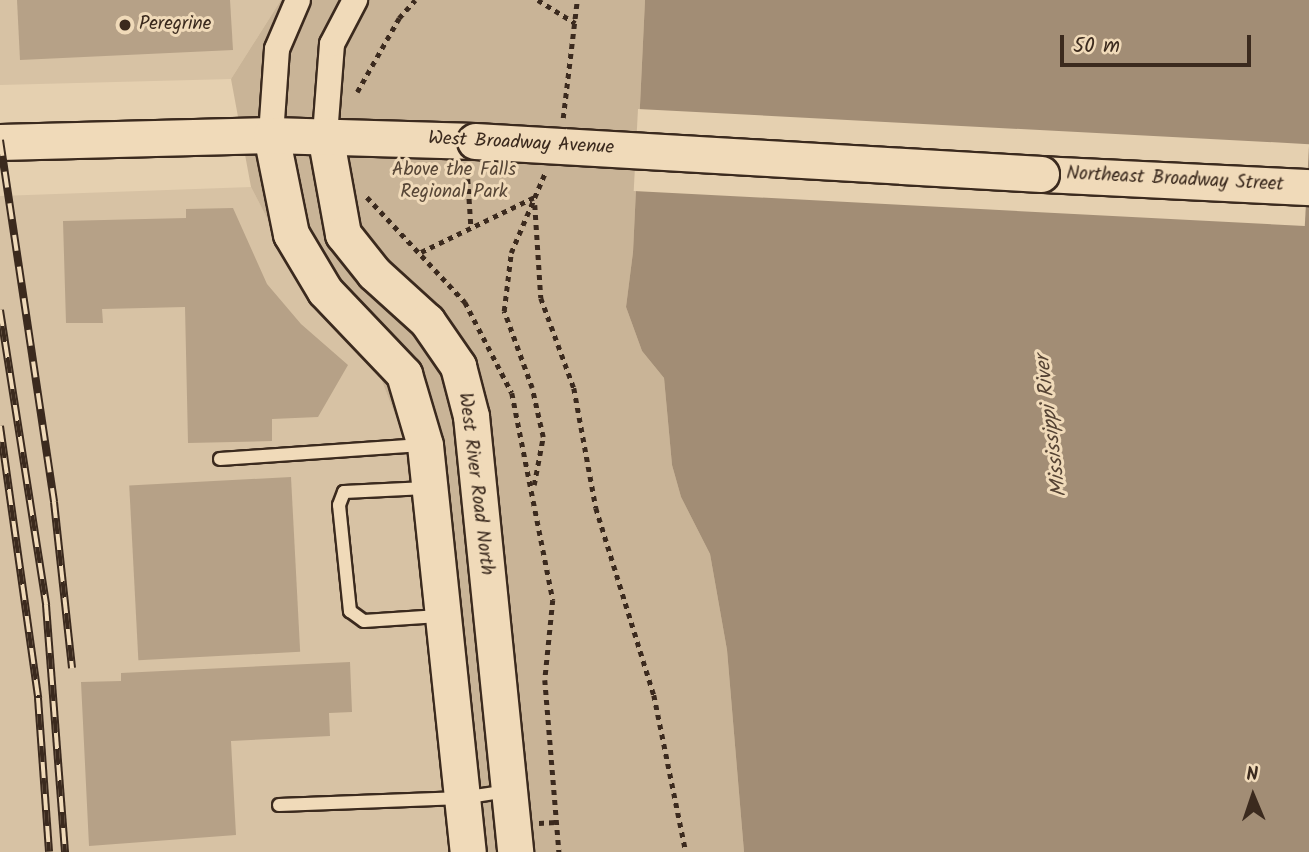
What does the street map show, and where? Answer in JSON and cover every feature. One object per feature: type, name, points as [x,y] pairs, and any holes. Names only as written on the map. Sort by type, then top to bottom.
[{"type":"street","points":[[298,0],[277,49],[271,135],[291,234],[325,291],[404,374],[425,445],[468,852]]},
{"type":"street","name":"West River Road North","points":[[355,0],[332,44],[325,135],[343,234],[374,273],[427,321],[458,366],[471,416],[516,852]]},
{"type":"street","name":"West Broadway Avenue","points":[[0,142],[325,135],[475,141],[1041,174]]},
{"type":"street","name":"Northeast Broadway Street","points":[[1041,174],[1309,187]]},
{"type":"lane","points":[[220,458],[425,445]]},
{"type":"lane","points":[[430,488],[344,492],[339,505],[350,611],[358,619],[443,615]]},
{"type":"lane","points":[[279,805],[463,798],[509,790]]},
{"type":"path","points":[[357,92],[399,18],[415,0]]},
{"type":"path","points":[[538,0],[575,23]]},
{"type":"path","points":[[561,124],[568,100],[578,0]]},
{"type":"path","points":[[549,160],[535,205],[511,253],[504,311],[532,388],[543,437],[533,490],[553,600],[545,680],[559,852]]},
{"type":"path","points":[[468,179],[471,225]]},
{"type":"path","points":[[421,252],[471,225],[538,195]]},
{"type":"path","points":[[535,205],[541,298],[574,388],[596,508],[647,669],[686,852]]},
{"type":"shaded area","points":[[0,0],[281,0],[231,79],[0,85]]},
{"type":"shaded area","points":[[251,187],[311,304],[380,376],[404,438],[450,852],[0,852],[0,196]]},
{"type":"green space","name":"Above the Falls Regional Park","points":[[281,0],[645,0],[633,252],[626,307],[642,351],[664,378],[672,465],[681,497],[710,554],[727,650],[744,852],[450,852],[404,438],[380,376],[311,304],[251,187],[231,79]]},
{"type":"water","name":"Mississippi River","points":[[645,0],[1309,0],[1309,852],[744,852],[727,650],[710,554],[681,497],[672,465],[664,378],[642,351],[626,307],[633,252]]},
{"type":"pier","points":[[638,109],[1309,144],[1305,226],[634,191]]},
{"type":"building","name":"Peregrine","points":[[17,0],[230,0],[233,50],[20,60]]},
{"type":"building","points":[[233,208],[267,284],[301,324],[348,365],[318,417],[272,419],[272,441],[188,443],[185,307],[102,309],[103,323],[66,323],[63,221],[186,218],[186,209]]},
{"type":"building","points":[[291,477],[300,652],[138,660],[129,485]]},
{"type":"building","points":[[350,662],[352,712],[329,713],[330,736],[231,741],[236,835],[89,846],[81,682],[121,681],[121,673]]},
{"type":"railway","points":[[0,140],[54,502],[72,668]]},
{"type":"railway","points":[[0,310],[46,605],[65,852]]},
{"type":"railway","points":[[0,426],[38,698],[49,852]]},
{"type":"place","name":"Peregrine","points":[[125,25]]}]
